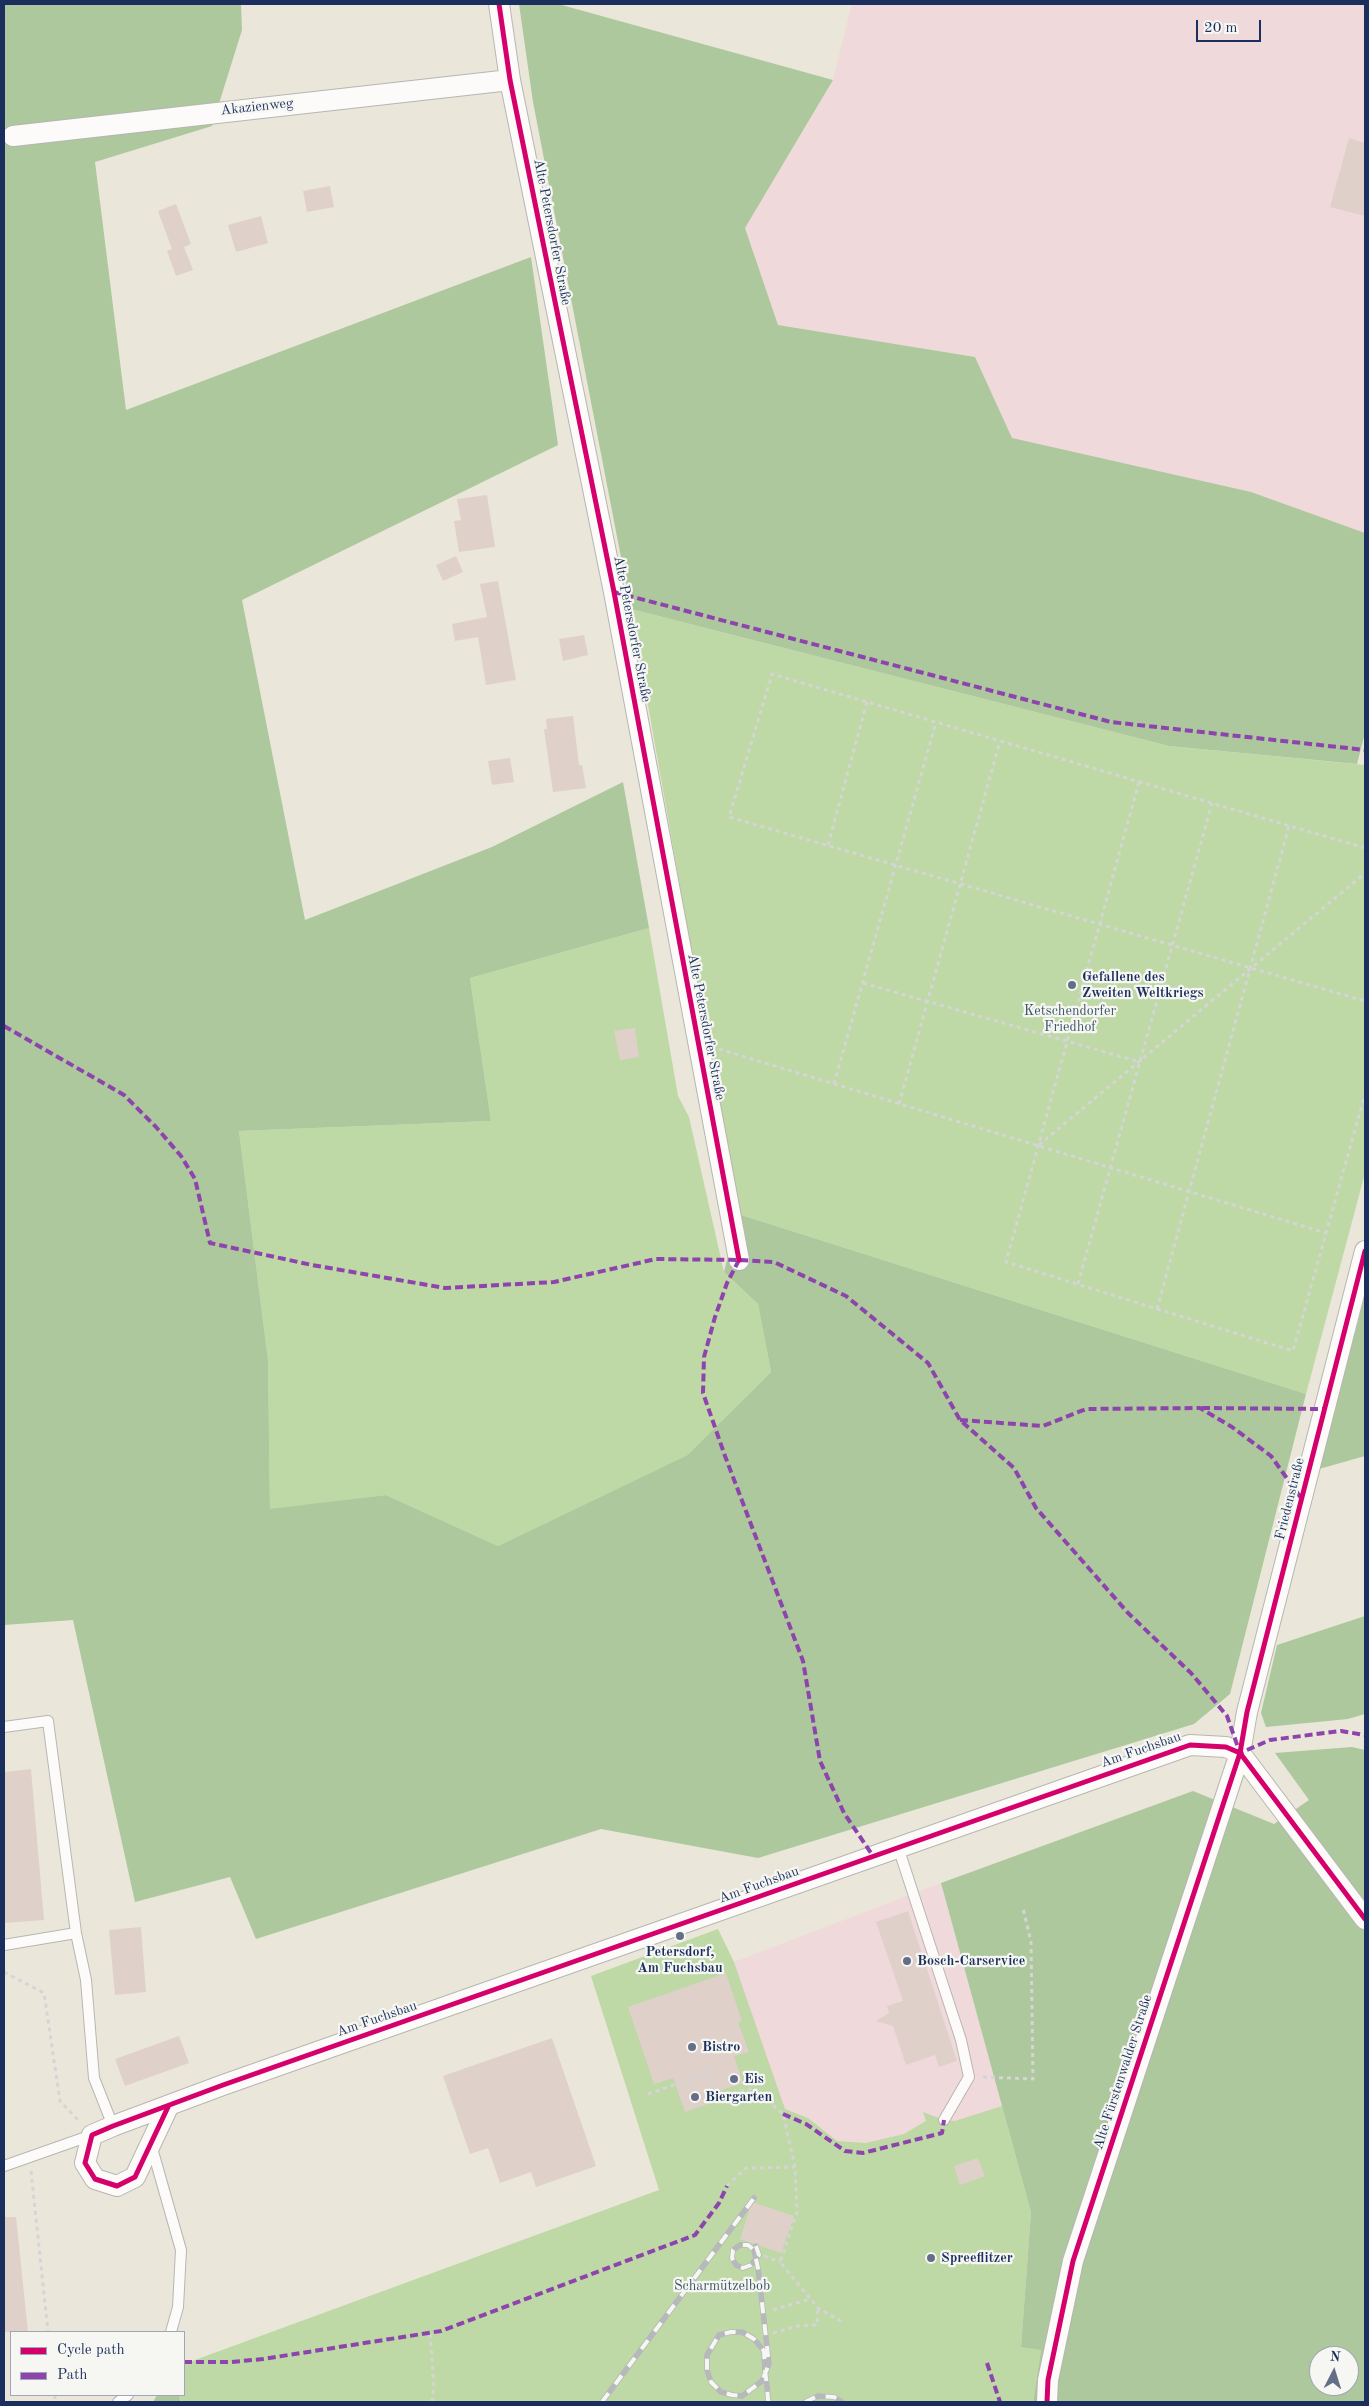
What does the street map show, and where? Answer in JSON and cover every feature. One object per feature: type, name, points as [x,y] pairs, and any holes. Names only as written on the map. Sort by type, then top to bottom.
[{"type":"street","name":"Alte Petersdorfer Straße","points":[[499,4],[510,80],[614,592],[739,1260]]},
{"type":"street","name":"Akazienweg","points":[[8,136],[510,80]]},
{"type":"street","name":"Friedenstraße","points":[[1240,1753],[1247,1712],[1365,1251]]},
{"type":"street","name":"Am Fuchsbau","points":[[92,2135],[224,2085],[1190,1745],[1226,1747],[1240,1753]]},
{"type":"street","points":[[1240,1753],[1365,1919]]},
{"type":"street","name":"Alte Fürstenwalder Straße","points":[[1048,2402],[1048,2380],[1073,2261],[1240,1753]]},
{"type":"street","points":[[92,2135],[85,2162],[95,2179],[117,2186],[135,2177],[168,2107]]},
{"type":"lane","points":[[4,1727],[48,1722],[76,1933],[86,1980],[94,2078],[113,2126]]},
{"type":"lane","points":[[898,1847],[961,2040],[969,2077],[944,2120]]},
{"type":"lane","points":[[4,1945],[76,1933]]},
{"type":"lane","name":"Am Fuchsbau","points":[[4,2166],[92,2135]]},
{"type":"lane","points":[[151,2144],[181,2250],[178,2307],[171,2331]]},
{"type":"path","points":[[1365,848],[772,674],[729,817],[1365,1001]]},
{"type":"path","points":[[828,846],[867,702]]},
{"type":"path","points":[[834,1084],[936,722]]},
{"type":"path","points":[[899,1104],[1000,741]]},
{"type":"path","points":[[1139,782],[1006,1262],[1293,1351],[1365,1094]]},
{"type":"path","points":[[1078,1284],[1212,803]]},
{"type":"path","points":[[1157,1309],[1289,826]]},
{"type":"path","points":[[1038,1146],[1365,873]]},
{"type":"path","points":[[863,983],[1140,1062]]},
{"type":"path","points":[[698,1043],[1326,1233]]},
{"type":"path","points":[[969,2077],[1033,2079],[1031,1942],[1023,1908]]},
{"type":"path","points":[[4,1972],[44,1993],[60,2101],[92,2135]]},
{"type":"path","points":[[705,2067],[717,2096],[754,2088],[783,2114],[796,2167],[797,2212],[780,2262]]},
{"type":"path","points":[[648,2094],[708,2073]]},
{"type":"path","points":[[29,2158],[48,2331]]},
{"type":"path","points":[[727,2186],[746,2168],[796,2167]]},
{"type":"path","points":[[764,2256],[780,2262],[818,2308],[844,2323]]},
{"type":"path","points":[[773,2310],[810,2299]]},
{"type":"path","points":[[773,2333],[798,2326],[817,2325],[818,2308]]},
{"type":"path","points":[[430,2334],[434,2377],[432,2402]]},
{"type":"shaded area","points":[[852,4],[1365,4],[1365,535],[1011,438],[975,357],[778,325],[745,228],[833,80]]},
{"type":"shaded area","points":[[941,1883],[1031,2212],[1021,2347],[784,2109],[734,1962]]},
{"type":"green space","points":[[4,4],[241,4],[242,30],[212,126],[95,162],[126,410],[531,257],[558,445],[242,600],[305,920],[492,847],[623,782],[649,928],[470,978],[491,1121],[239,1131],[268,1360],[270,1509],[386,1495],[498,1546],[688,1455],[771,1372],[758,1304],[724,1272],[738,1214],[1306,1394],[1230,1694],[1194,1724],[758,1858],[601,1829],[256,1939],[230,1877],[135,1902],[73,1620],[4,1625]]},
{"type":"green space","points":[[519,4],[558,4],[833,80],[745,228],[778,325],[975,357],[1012,438],[1251,492],[1365,533],[1365,733],[1357,764],[1169,746],[631,609],[533,102]]},
{"type":"green space","name":"Ketschendorfer Friedhof","points":[[631,609],[1169,746],[1365,765],[1365,1173],[1306,1394],[738,1214]]},
{"type":"green space","points":[[649,928],[678,1096],[689,1117],[724,1272],[758,1304],[771,1372],[689,1455],[498,1546],[386,1495],[270,1510],[268,1360],[239,1131],[491,1121],[470,978]]},
{"type":"green space","points":[[1365,1295],[1365,1456],[1319,1469]]},
{"type":"green space","points":[[1365,1616],[1365,1714],[1348,1719],[1266,1727],[1261,1713],[1277,1645]]},
{"type":"green space","points":[[1352,1747],[1365,1750],[1365,2402],[1033,2402],[1041,2350],[1021,2347],[1031,2212],[941,1883],[1193,1791],[1274,1824],[1309,1800],[1275,1753]]},
{"type":"green space","name":"Scharmützelbob","points":[[718,1929],[734,1962],[785,2109],[808,2118],[837,2141],[866,2143],[904,2134],[926,2121],[923,2112],[944,2120],[955,2121],[1002,2106],[1031,2212],[1021,2346],[1041,2350],[1033,2402],[182,2402],[179,2396],[185,2396],[185,2364],[659,2190],[591,1976]]},
{"type":"green space","points":[[156,2396],[179,2396],[181,2402],[153,2402]]},
{"type":"building","points":[[1349,138],[1365,143],[1365,216],[1330,207]]},
{"type":"building","points":[[330,186],[334,207],[307,212],[303,191]]},
{"type":"building","points":[[176,204],[191,244],[184,247],[193,270],[176,276],[167,251],[172,249],[158,211]]},
{"type":"building","points":[[261,216],[268,243],[236,252],[228,225]]},
{"type":"building","points":[[487,495],[495,547],[459,552],[454,521],[461,520],[457,499]]},
{"type":"building","points":[[456,556],[463,572],[443,581],[436,565]]},
{"type":"building","points":[[498,581],[516,680],[486,685],[478,637],[455,641],[452,624],[487,617],[480,584]]},
{"type":"building","points":[[584,635],[588,655],[563,661],[559,639]]},
{"type":"building","points":[[573,716],[579,765],[582,765],[586,788],[553,792],[544,729],[547,729],[546,719]]},
{"type":"building","points":[[510,758],[514,782],[492,785],[488,761]]},
{"type":"building","points":[[635,1028],[639,1057],[620,1060],[614,1031]]},
{"type":"building","points":[[31,1769],[44,1920],[4,1923],[4,1772]]},
{"type":"building","name":"Bosch-Carservice","points":[[908,1911],[957,2061],[939,2067],[935,2055],[906,2065],[893,2026],[876,2021],[889,2013],[887,2006],[903,2001],[876,1922]]},
{"type":"building","points":[[141,1927],[146,1992],[115,1995],[109,1930]]},
{"type":"building","points":[[726,1973],[742,2021],[738,2022],[749,2052],[734,2056],[743,2083],[710,2094],[713,2102],[685,2112],[673,2078],[654,2084],[628,2007]]},
{"type":"building","points":[[179,2036],[189,2063],[125,2086],[115,2059]]},
{"type":"building","points":[[552,2038],[596,2166],[536,2187],[531,2172],[500,2183],[488,2148],[470,2154],[443,2076]]},
{"type":"building","points":[[978,2158],[985,2176],[960,2185],[954,2166]]},
{"type":"building","name":"Scharmützelbob","points":[[752,2202],[794,2216],[781,2253],[740,2239]]},
{"type":"building","points":[[4,2217],[16,2217],[28,2331],[4,2332]]},
{"type":"railway","points":[[602,2402],[754,2198]]},
{"type":"railway","points":[[756,2246],[759,2255],[751,2265],[743,2268],[736,2265],[732,2258],[733,2250],[740,2245],[748,2245],[754,2250],[758,2268],[769,2364],[762,2381],[742,2396],[721,2392],[711,2382],[707,2370],[707,2355],[719,2335],[742,2332],[754,2339],[764,2351],[765,2370],[767,2386],[768,2400],[769,2402]]},
{"type":"railway","points":[[805,2402],[818,2396],[834,2397],[842,2402]]},
{"type":"marked path","points":[[614,592],[1111,722],[1365,750]]},
{"type":"marked path","points":[[4,1026],[124,1095],[156,1127],[181,1156],[195,1179],[210,1243],[312,1265],[445,1288],[554,1282],[656,1259],[774,1262],[846,1296],[928,1363],[960,1420],[1014,1468],[1036,1508],[1128,1613],[1191,1673],[1227,1716],[1240,1753],[1270,1740],[1341,1731],[1365,1735]]},
{"type":"marked path","points":[[739,1260],[727,1283],[704,1357],[703,1393],[803,1661],[820,1761],[844,1813],[873,1856]]},
{"type":"marked path","points":[[960,1420],[1043,1426],[1086,1409],[1200,1408],[1232,1427],[1271,1456],[1301,1498]]},
{"type":"marked path","points":[[1202,1408],[1324,1409]]},
{"type":"marked path","points":[[783,2114],[806,2124],[845,2151],[863,2153],[942,2133],[944,2120]]},
{"type":"marked path","points":[[185,2362],[231,2362],[263,2359],[441,2331],[695,2235],[719,2203],[727,2186]]},
{"type":"marked path","points":[[987,2363],[1000,2402]]},
{"type":"cycle path","points":[[499,4],[510,80],[614,592],[739,1260]]},
{"type":"cycle path","points":[[1047,2402],[1048,2380],[1073,2261],[1240,1753],[1247,1712],[1365,1251]]},
{"type":"cycle path","points":[[168,2107],[135,2177],[117,2186],[95,2179],[85,2163],[92,2135],[113,2126],[223,2085],[1190,1745],[1226,1747],[1240,1753],[1365,1919]]},
{"type":"place","name":"Gefallene des Zweiten Weltkriegs","points":[[1072,985]]},
{"type":"place","name":"Petersdorf, Am Fuchsbau","points":[[680,1936]]},
{"type":"place","name":"Bosch-Carservice","points":[[907,1961]]},
{"type":"place","name":"Bistro","points":[[692,2047]]},
{"type":"place","name":"Eis","points":[[734,2079]]},
{"type":"place","name":"Biergarten","points":[[695,2097]]},
{"type":"place","name":"Spreeflitzer","points":[[931,2258]]}]
